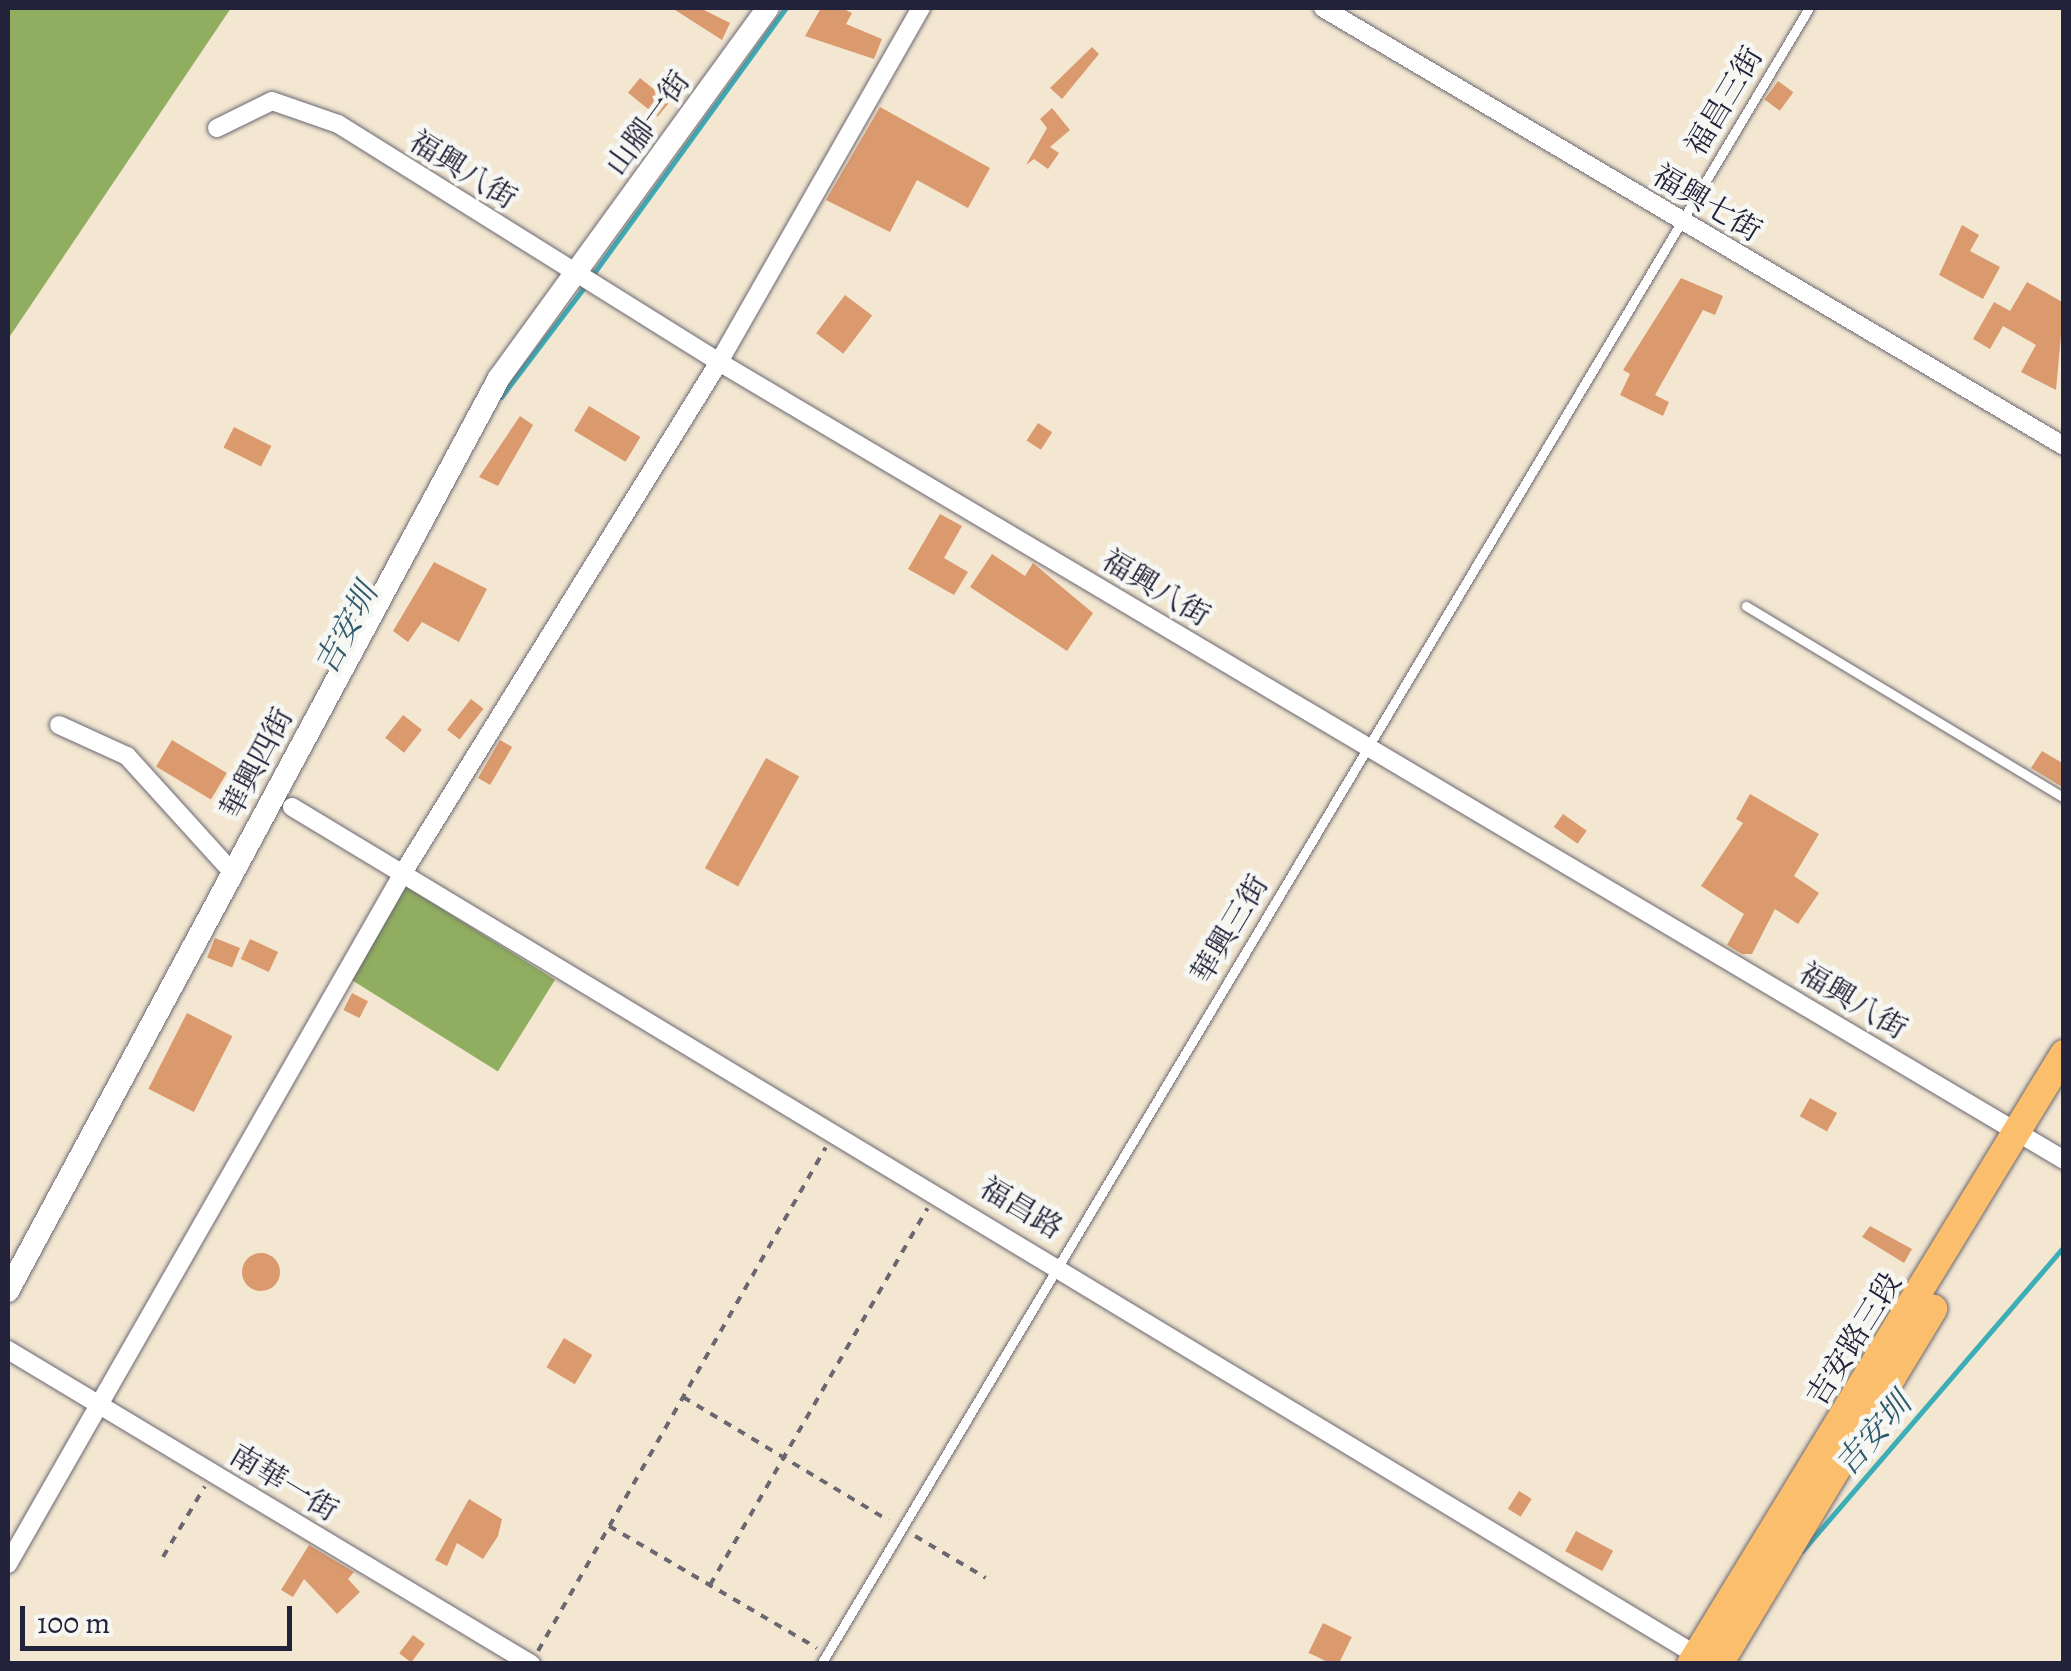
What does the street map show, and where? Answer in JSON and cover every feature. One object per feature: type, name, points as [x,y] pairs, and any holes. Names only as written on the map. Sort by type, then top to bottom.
[{"type":"main road","name":"吉安路三段","points":[[2027,1137],[2064,1054]]},
{"type":"main road","name":"吉安路三段","points":[[1706,1661],[2027,1137],[2064,1089]]},
{"type":"street","name":"山腳一街","points":[[585,279],[768,8]]},
{"type":"street","points":[[8,1564],[102,1408],[406,868],[718,362],[921,8]]},
{"type":"street","name":"福興七街","points":[[1322,8],[2064,446]]},
{"type":"street","name":"福興八街","points":[[218,128],[272,101],[301,104],[718,362],[2064,1160]]},
{"type":"street","name":"華興四街","points":[[8,1291],[232,872],[283,798],[499,378],[585,279]]},
{"type":"street","points":[[59,725],[128,756],[232,872]]},
{"type":"street","name":"福昌路","points":[[283,798],[406,868],[1706,1661]]},
{"type":"street","name":"南華一街","points":[[8,1350],[531,1663]]},
{"type":"lane","name":"福昌三街","points":[[1682,220],[1809,8]]},
{"type":"lane","name":"華興三街","points":[[824,1659],[1056,1264],[1682,220]]},
{"type":"lane","points":[[1746,606],[2064,798]]},
{"type":"path","points":[[531,1663],[835,1131]]},
{"type":"path","points":[[710,1585],[937,1192]]},
{"type":"path","points":[[683,1398],[986,1578]]},
{"type":"path","points":[[163,1557],[212,1473]]},
{"type":"path","points":[[610,1526],[824,1659]]},
{"type":"green space","points":[[8,8],[231,8],[8,339]]},
{"type":"green space","points":[[405,886],[555,980],[498,1071],[348,978]]},
{"type":"building","points":[[672,8],[700,8],[730,23],[722,40]]},
{"type":"building","points":[[821,8],[842,8],[852,13],[846,24],[882,39],[874,59],[805,36]]},
{"type":"building","points":[[1092,47],[1099,54],[1062,99],[1050,88]]},
{"type":"building","points":[[640,78],[670,102],[658,117],[628,93]]},
{"type":"building","points":[[1778,81],[1793,92],[1780,111],[1764,100]]},
{"type":"building","points":[[880,107],[990,168],[968,208],[917,180],[890,232],[826,200]]},
{"type":"building","points":[[1052,108],[1070,130],[1050,147],[1059,153],[1048,169],[1034,159],[1026,165],[1047,128],[1040,119]]},
{"type":"building","points":[[1962,225],[1979,235],[1970,251],[2000,267],[1983,299],[1939,275]]},
{"type":"building","points":[[1681,278],[1723,296],[1715,315],[1703,310],[1655,395],[1669,402],[1663,416],[1620,395],[1630,374],[1623,370]]},
{"type":"building","points":[[2027,282],[2064,303],[2056,390],[2021,372],[2036,345],[2003,326],[1990,349],[1973,339],[1994,302],[2010,311]]},
{"type":"building","points":[[845,295],[872,315],[843,354],[816,333]]},
{"type":"building","points":[[589,406],[640,437],[625,462],[574,431]]},
{"type":"building","points":[[520,416],[533,425],[498,486],[479,477]]},
{"type":"building","points":[[1038,423],[1052,432],[1041,450],[1027,441]]},
{"type":"building","points":[[234,427],[271,446],[261,467],[224,447]]},
{"type":"building","points":[[940,514],[962,526],[944,558],[968,572],[954,595],[908,569]]},
{"type":"building","points":[[992,554],[1025,576],[1033,563],[1093,613],[1067,651],[970,587]]},
{"type":"building","points":[[434,562],[487,589],[459,642],[422,622],[408,642],[393,631]]},
{"type":"building","points":[[471,699],[484,709],[460,740],[447,730]]},
{"type":"building","points":[[403,715],[422,730],[404,753],[385,738]]},
{"type":"building","points":[[172,740],[227,773],[211,800],[156,767]]},
{"type":"building","points":[[500,740],[512,747],[490,785],[478,778]]},
{"type":"building","points":[[2042,751],[2064,764],[2064,788],[2031,768]]},
{"type":"building","points":[[766,758],[799,776],[738,887],[705,868]]},
{"type":"building","points":[[1750,794],[1819,834],[1794,876],[1819,893],[1798,924],[1775,909],[1752,954],[1742,954],[1727,945],[1744,914],[1701,886],[1743,823],[1736,819]]},
{"type":"building","points":[[1563,814],[1587,831],[1578,844],[1554,827]]},
{"type":"building","points":[[215,938],[240,948],[232,968],[207,957]]},
{"type":"building","points":[[250,939],[278,952],[269,972],[241,959]]},
{"type":"building","points":[[352,993],[368,1001],[359,1018],[343,1010]]},
{"type":"building","points":[[187,1013],[232,1036],[194,1112],[148,1089]]},
{"type":"building","points":[[1810,1098],[1837,1113],[1827,1131],[1800,1116]]},
{"type":"building","points":[[1870,1226],[1912,1249],[1904,1263],[1862,1237]]},
{"type":"building","points":[[261,1253],[274,1259],[280,1272],[274,1285],[261,1291],[248,1285],[242,1272],[248,1259]]},
{"type":"building","points":[[564,1338],[592,1355],[575,1384],[546,1367]]},
{"type":"building","points":[[1519,1491],[1532,1499],[1521,1517],[1508,1509]]},
{"type":"building","points":[[469,1499],[502,1519],[498,1536],[483,1559],[457,1543],[447,1566],[435,1560]]},
{"type":"building","points":[[1576,1531],[1613,1551],[1602,1571],[1565,1551]]},
{"type":"building","points":[[309,1545],[354,1572],[348,1579],[360,1592],[337,1614],[304,1579],[293,1597],[281,1590]]},
{"type":"building","points":[[1323,1623],[1352,1637],[1339,1664],[1309,1653]]},
{"type":"building","points":[[413,1635],[425,1644],[411,1662],[399,1653]]},
{"type":"waterway","name":"吉安圳","points":[[591,277],[786,8]]},
{"type":"waterway","name":"吉安圳","points":[[501,397],[585,286]]},
{"type":"waterway","name":"吉安圳","points":[[1802,1551],[2064,1246]]}]
